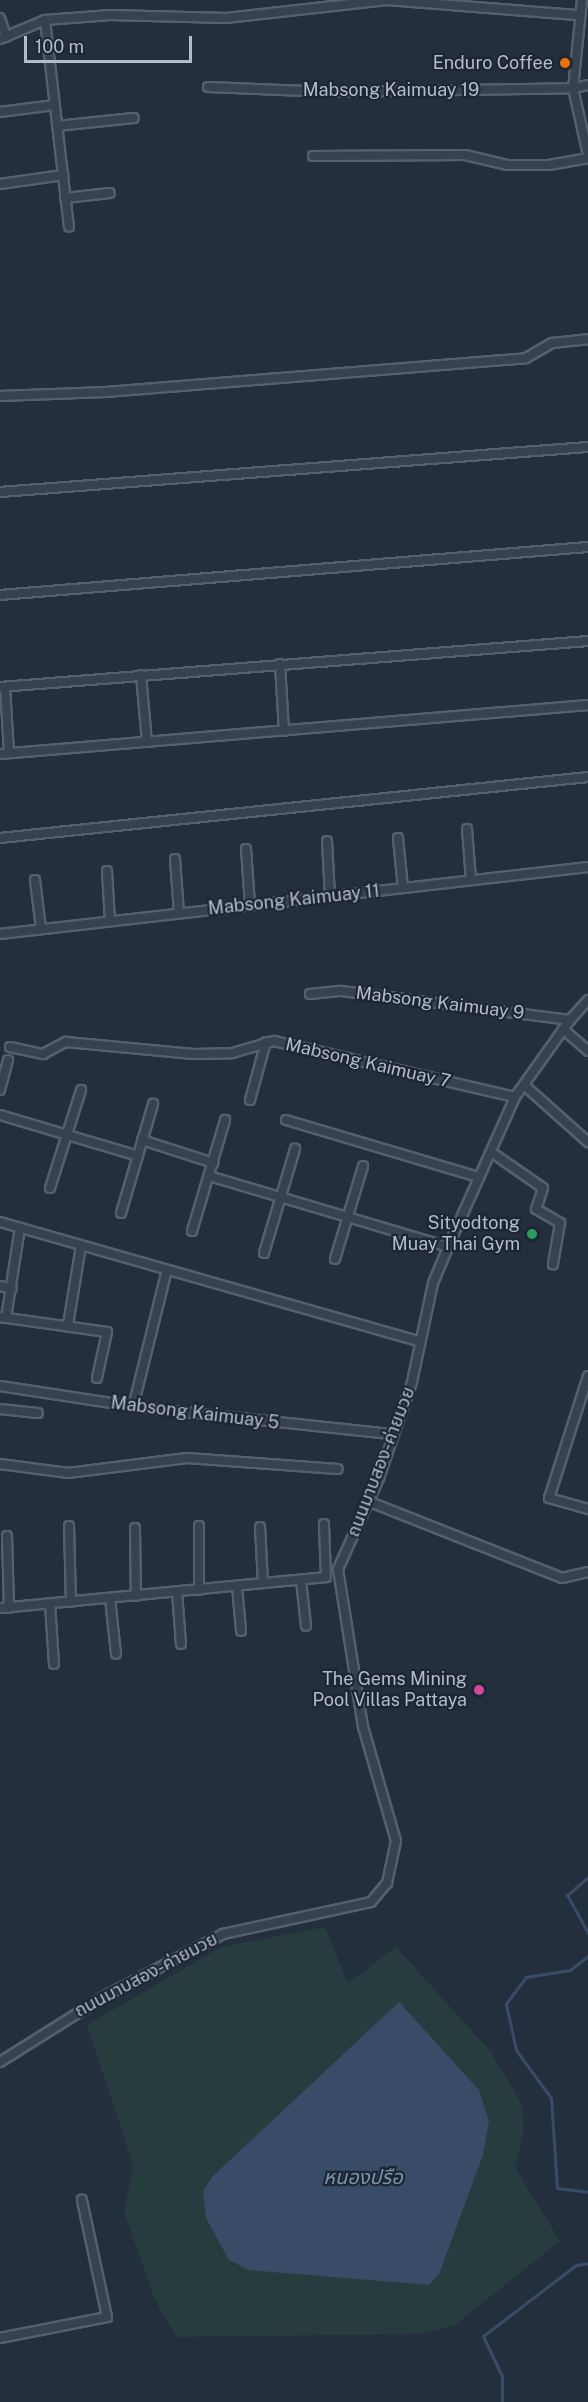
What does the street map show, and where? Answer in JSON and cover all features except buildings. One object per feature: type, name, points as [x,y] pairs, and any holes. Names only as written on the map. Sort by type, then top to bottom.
[{"type":"street","points":[[0,18],[3,38],[45,20],[111,15],[226,18],[328,4],[387,0],[582,11]]},
{"type":"street","points":[[313,156],[465,155],[507,165],[549,165],[588,157],[573,88],[582,0]]},
{"type":"street","points":[[45,20],[69,227]]},
{"type":"street","name":"Mabsong Kaimuay 19","points":[[208,87],[331,92],[573,88],[588,85]]},
{"type":"street","points":[[0,112],[55,105]]},
{"type":"street","points":[[57,126],[134,118]]},
{"type":"street","points":[[0,183],[63,175]]},
{"type":"street","points":[[65,198],[110,193]]},
{"type":"street","points":[[0,396],[106,392],[526,358],[552,343],[588,339]]},
{"type":"street","points":[[0,492],[588,447]]},
{"type":"street","points":[[0,595],[588,547]]},
{"type":"street","points":[[588,641],[2,687],[5,753],[588,705]]},
{"type":"street","points":[[280,664],[284,731]]},
{"type":"street","points":[[141,675],[147,742]]},
{"type":"street","points":[[0,838],[588,777]]},
{"type":"street","points":[[467,830],[471,880]]},
{"type":"street","points":[[398,838],[403,888]]},
{"type":"street","points":[[327,841],[330,896]]},
{"type":"street","points":[[246,849],[250,905]]},
{"type":"street","points":[[175,859],[179,913]]},
{"type":"street","name":"Mabsong Kaimuay 11","points":[[0,934],[588,867]]},
{"type":"street","points":[[107,871],[110,921]]},
{"type":"street","points":[[35,880],[41,929]]},
{"type":"street","name":"Mabsong Kaimuay 9","points":[[310,994],[341,991],[570,1020]]},
{"type":"street","name":"ถนนมาบสอง-ค่ายมวย","points":[[0,2062],[107,1995],[222,1934],[371,1902],[387,1883],[396,1841],[363,1727],[338,1569],[370,1502],[391,1434],[412,1382],[434,1283],[448,1247],[515,1098],[563,1029],[588,1000]]},
{"type":"street","points":[[563,1029],[588,1051]]},
{"type":"street","name":"Mabsong Kaimuay 7","points":[[10,1047],[43,1054],[66,1042],[194,1054],[232,1053],[266,1042],[515,1098]]},
{"type":"street","points":[[250,1100],[266,1042]]},
{"type":"street","points":[[0,1090],[8,1060]]},
{"type":"street","points":[[525,1085],[588,1142]]},
{"type":"street","points":[[50,1188],[81,1090]]},
{"type":"street","points":[[122,1213],[153,1104]]},
{"type":"street","points":[[0,1115],[138,1156]]},
{"type":"street","points":[[192,1232],[225,1120]]},
{"type":"street","points":[[286,1120],[479,1178]]},
{"type":"street","points":[[142,1140],[213,1163]]},
{"type":"street","points":[[264,1253],[295,1149]]},
{"type":"street","points":[[491,1152],[543,1188],[536,1209],[560,1223],[553,1264]]},
{"type":"street","points":[[335,1259],[363,1166]]},
{"type":"street","points":[[209,1176],[448,1247]]},
{"type":"street","points":[[0,1222],[420,1342]]},
{"type":"street","points":[[20,1228],[12,1289],[3,1317],[107,1332],[97,1378]]},
{"type":"street","points":[[68,1325],[81,1246]]},
{"type":"street","points":[[135,1399],[167,1270]]},
{"type":"street","points":[[0,1286],[12,1289]]},
{"type":"street","points":[[588,1376],[549,1498],[588,1509]]},
{"type":"street","name":"Mabsong Kaimuay 5","points":[[0,1386],[137,1407],[391,1434]]},
{"type":"street","points":[[0,1409],[38,1413]]},
{"type":"street","points":[[0,1464],[32,1471],[68,1473],[187,1458],[338,1469]]},
{"type":"street","points":[[370,1502],[562,1578],[588,1572]]},
{"type":"street","points":[[7,1536],[5,1608],[326,1577],[324,1524]]},
{"type":"street","points":[[69,1526],[71,1602]]},
{"type":"street","points":[[199,1526],[199,1590]]},
{"type":"street","points":[[260,1527],[263,1583]]},
{"type":"street","points":[[135,1528],[135,1596]]},
{"type":"street","points":[[301,1580],[306,1626]]},
{"type":"street","points":[[237,1586],[241,1631]]},
{"type":"street","points":[[177,1592],[181,1644]]},
{"type":"street","points":[[110,1598],[116,1654]]},
{"type":"street","points":[[50,1604],[54,1664]]},
{"type":"street","points":[[0,2338],[107,2317],[82,2200]]},
{"type":"green space","points":[[325,1927],[348,1983],[396,1947],[491,2052],[522,2104],[524,2130],[515,2167],[560,2241],[455,2325],[419,2334],[177,2337],[155,2300],[124,2212],[133,2165],[87,2025],[221,1947]]},
{"type":"water","name":"หนองปรือ","points":[[399,2002],[479,2090],[489,2121],[483,2155],[439,2274],[429,2285],[249,2270],[229,2260],[206,2218],[203,2191],[213,2176]]},
{"type":"waterway","points":[[588,1877],[567,1895],[588,1933]]},
{"type":"waterway","points":[[588,1956],[570,1970],[526,1977],[506,2004],[516,2050],[551,2098],[557,2188],[588,2192]]},
{"type":"waterway","points":[[502,2402],[502,2376],[483,2336],[576,2265],[588,2263]]},
{"type":"place","name":"Enduro Coffee","points":[[565,63]]},
{"type":"place","name":"Sityodtong Muay Thai Gym","points":[[532,1234]]},
{"type":"place","name":"The Gems Mining Pool Villas Pattaya","points":[[479,1690]]}]
